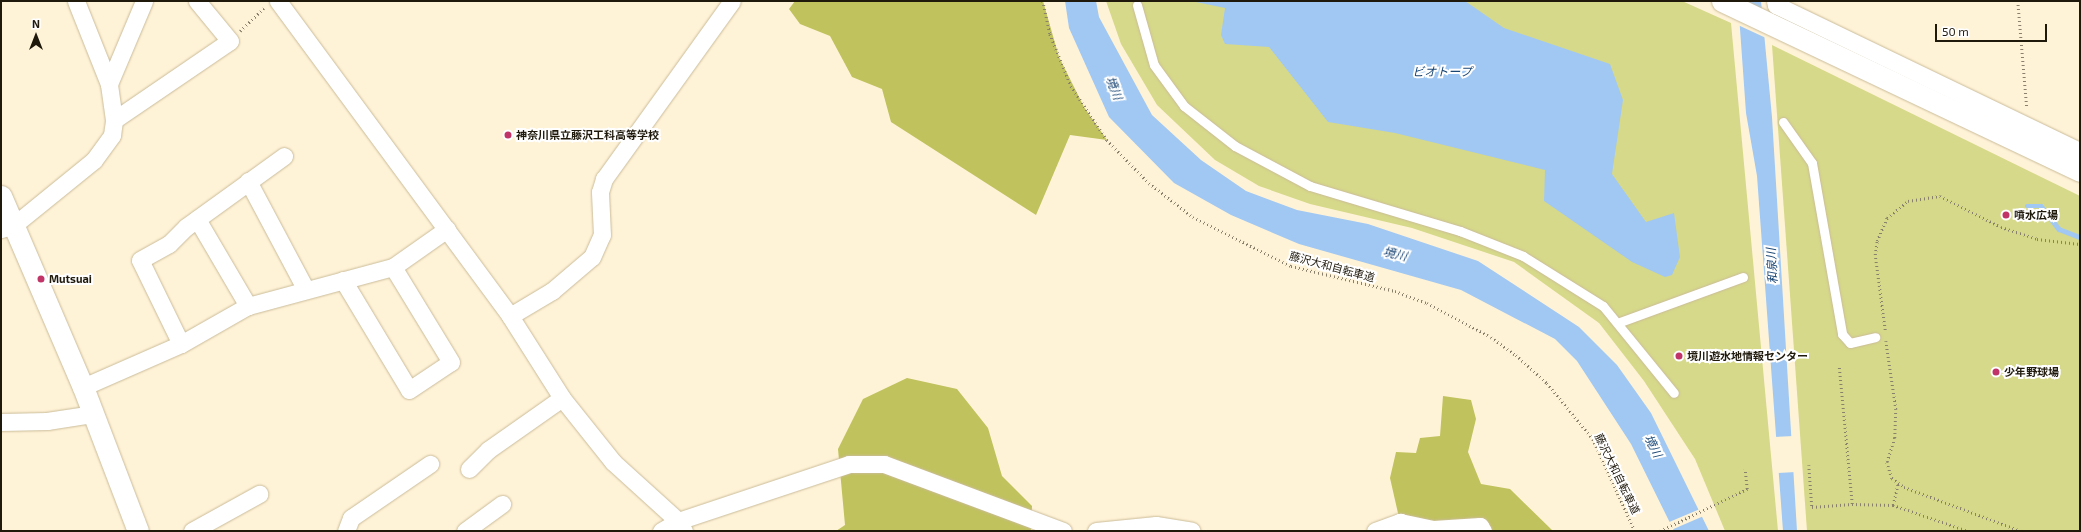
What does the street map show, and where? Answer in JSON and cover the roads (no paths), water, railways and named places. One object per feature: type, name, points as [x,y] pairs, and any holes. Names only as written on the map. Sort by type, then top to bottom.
[{"type":"street","points":[[7,227],[106,148],[114,120],[109,84],[76,1]]},
{"type":"street","points":[[109,84],[144,1]]},
{"type":"street","points":[[114,120],[230,41],[197,1]]},
{"type":"street","points":[[510,316],[552,291],[592,257],[602,235],[600,192],[604,179],[732,1]]},
{"type":"street","points":[[1775,1],[1776,5],[2080,150]]},
{"type":"street","points":[[1725,3],[2080,170]]},
{"type":"street","points":[[272,4],[447,229],[510,316],[562,398],[613,462],[681,526]]},
{"type":"street","points":[[181,344],[140,260],[169,244],[197,219],[284,156]]},
{"type":"street","points":[[248,181],[306,290]]},
{"type":"street","points":[[1,196],[7,227],[84,387],[138,531]]},
{"type":"street","points":[[197,219],[248,306]]},
{"type":"street","points":[[84,387],[181,344],[248,306],[393,267],[447,229]]},
{"type":"street","points":[[343,280],[409,390],[450,362],[393,267]]},
{"type":"street","points":[[469,470],[488,450],[562,398]]},
{"type":"street","points":[[1,422],[47,421],[93,414]]},
{"type":"street","points":[[346,531],[351,518],[430,464]]},
{"type":"street","points":[[661,531],[681,526],[849,464],[884,464],[1063,531]]},
{"type":"street","points":[[192,531],[259,494]]},
{"type":"street","points":[[465,531],[502,504]]},
{"type":"street","points":[[1096,531],[1156,524],[1192,531]]},
{"type":"street","points":[[1375,531],[1403,526],[1433,529],[1480,526],[1483,531]]},
{"type":"lane","points":[[1137,5],[1154,65],[1184,106],[1235,146],[1310,186],[1460,231],[1523,256],[1603,306],[1620,322],[1674,393]]},
{"type":"lane","points":[[1783,122],[1812,163],[1842,334],[1850,343],[1875,337]]},
{"type":"lane","points":[[1620,322],[1743,277]]},
{"type":"water","name":"境川","points":[[1065,1],[1096,1],[1099,17],[1152,115],[1201,160],[1246,191],[1297,210],[1368,224],[1478,261],[1579,327],[1617,365],[1651,413],[1709,531],[1674,531],[1631,444],[1577,361],[1555,339],[1461,290],[1299,244],[1231,215],[1174,183],[1109,117],[1069,28]]},
{"type":"water","name":"ビオトープ","points":[[1191,1],[1465,1],[1504,28],[1610,64],[1623,100],[1612,174],[1646,222],[1674,213],[1680,257],[1672,275],[1665,277],[1632,262],[1544,201],[1545,170],[1395,133],[1328,122],[1269,47],[1225,44],[1221,35],[1225,8]]},
{"type":"water","name":"和泉川","points":[[1738,1],[1761,1],[1772,117],[1797,531],[1783,531],[1757,176],[1746,113]]},
{"type":"waterway","points":[[2027,206],[2041,206],[2059,229],[2080,237]]},
{"type":"place","name":"神奈川県立藤沢工科高等学校","points":[[508,135]]},
{"type":"place","name":"噴水広場","points":[[2006,215]]},
{"type":"place","name":"Mutsuai","points":[[41,279]]},
{"type":"place","name":"境川遊水地情報センター","points":[[1679,356]]},
{"type":"place","name":"少年野球場","points":[[1996,372]]}]
